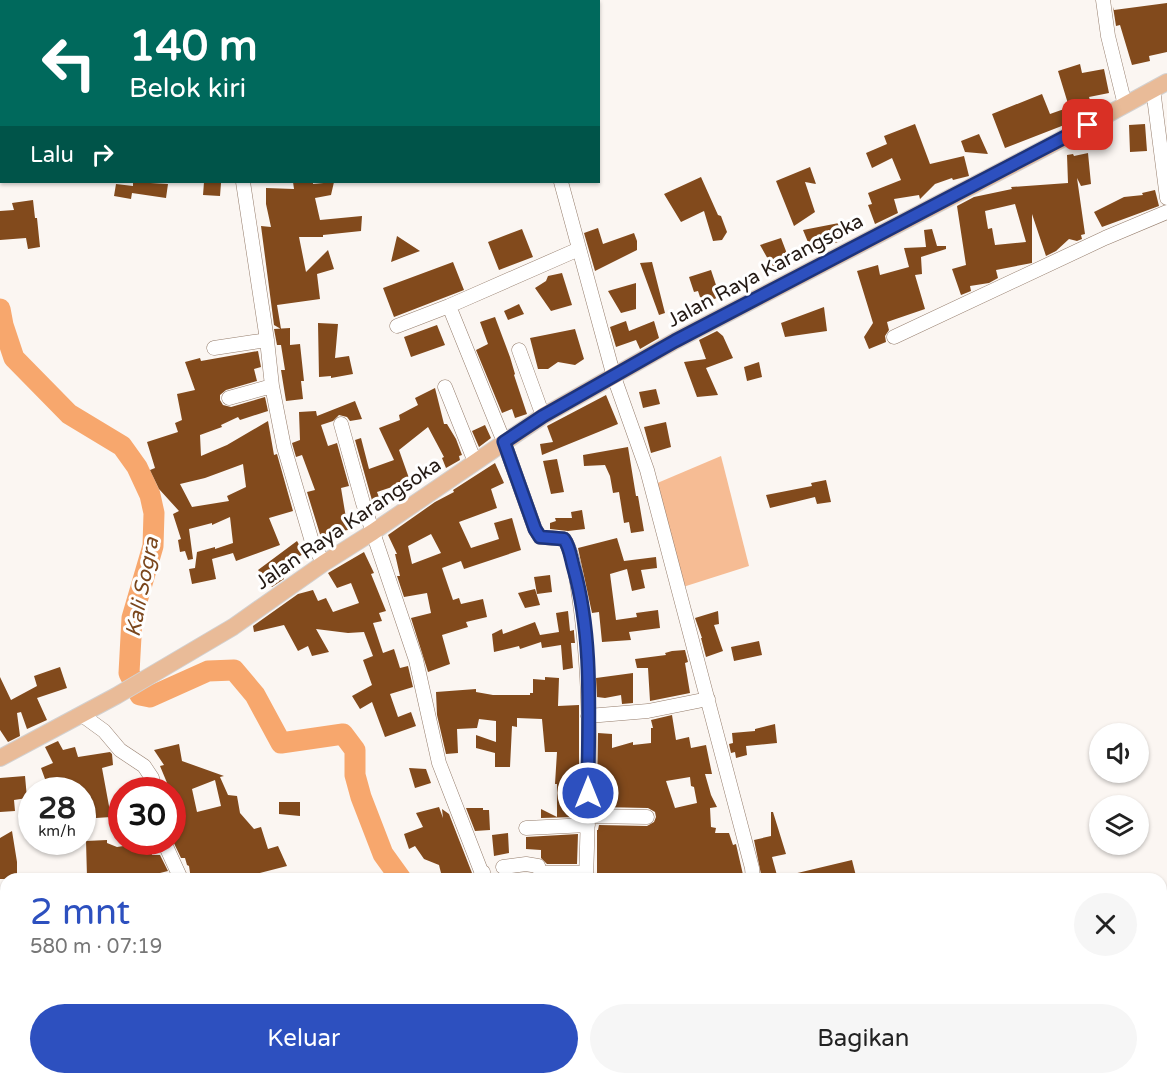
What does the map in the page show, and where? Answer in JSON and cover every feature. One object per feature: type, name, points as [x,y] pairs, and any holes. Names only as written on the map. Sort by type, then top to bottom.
[{"type":"main road","name":"Jalan Raya Karangsoka","points":[[0,756],[82,715],[233,627],[324,562],[373,532],[543,416],[675,341],[1160,86]]},
{"type":"street","points":[[1103,0],[1108,36],[1125,105]]},
{"type":"street","points":[[1160,86],[1167,198]]},
{"type":"street","points":[[243,183],[272,386],[284,447],[312,545],[324,562]]},
{"type":"street","points":[[561,183],[614,377],[647,470],[752,873]]},
{"type":"street","points":[[894,337],[1105,238],[1167,212]]},
{"type":"street","points":[[397,326],[449,306],[579,249]]},
{"type":"street","points":[[449,306],[504,442],[538,535],[544,538],[562,537],[567,543],[577,581],[585,633],[588,677],[586,873]]},
{"type":"street","points":[[214,348],[267,340]]},
{"type":"street","points":[[519,350],[543,416]]},
{"type":"street","points":[[229,398],[272,386]]},
{"type":"street","points":[[445,387],[475,462]]},
{"type":"street","points":[[341,424],[373,532],[416,660],[439,763],[483,872]]},
{"type":"street","points":[[588,716],[648,711],[708,699]]},
{"type":"street","points":[[82,715],[104,731],[120,750],[144,766],[151,777]]},
{"type":"street","points":[[526,828],[647,817]]},
{"type":"street","points":[[170,855],[178,873]]},
{"type":"street","points":[[503,867],[532,864],[538,866],[541,873]]},
{"type":"shaded area","points":[[721,456],[749,566],[683,587],[655,484]]},
{"type":"building","points":[[1167,3],[1167,52],[1149,56],[1150,61],[1132,65],[1120,25],[1116,26],[1113,7],[1114,10]]},
{"type":"building","points":[[1080,64],[1082,73],[1104,69],[1109,93],[1089,97],[1090,100],[1069,107],[1058,71]]},
{"type":"building","points":[[1042,94],[1050,114],[1067,108],[1072,122],[1005,148],[992,114]]},
{"type":"building","points":[[915,124],[930,164],[964,156],[969,176],[953,180],[952,178],[935,184],[920,199],[919,195],[894,199],[898,213],[875,224],[868,205],[872,204],[868,193],[901,180],[892,158],[872,168],[866,153],[887,144],[884,136]]},
{"type":"building","points":[[1145,124],[1147,151],[1130,152],[1129,125]]},
{"type":"building","points":[[979,134],[988,154],[965,152],[961,141]]},
{"type":"building","points":[[1088,153],[1091,184],[1081,186],[1077,178],[1085,234],[1081,235],[1082,239],[1077,241],[1069,239],[1056,251],[1046,256],[1032,214],[1032,263],[996,270],[998,278],[989,283],[970,286],[971,291],[961,295],[952,269],[966,265],[957,206],[974,197],[1012,189],[1011,187],[1068,183],[1067,155],[1073,154],[1074,156]],"holes":[[[1015,204],[1026,242],[995,245],[992,228],[988,229],[985,211]]]},
{"type":"building","points":[[810,167],[816,184],[805,182],[815,212],[794,226],[776,181]]},
{"type":"building","points":[[701,177],[727,232],[722,240],[713,241],[704,211],[681,222],[664,194]]},
{"type":"building","points":[[133,183],[168,184],[166,198],[132,193],[131,199],[114,196],[116,184],[133,186]]},
{"type":"building","points":[[204,183],[221,183],[220,196],[203,195]]},
{"type":"building","points":[[293,183],[334,183],[331,195],[315,198],[320,220],[362,216],[361,231],[323,235],[323,237],[299,237],[306,272],[328,250],[334,269],[317,274],[320,299],[277,305],[281,329],[274,325],[261,226],[271,227],[266,204],[266,188],[294,189]]},
{"type":"building","points":[[1155,190],[1159,206],[1102,227],[1094,212],[1124,197],[1143,195],[1142,193]]},
{"type":"building","points":[[33,200],[40,247],[28,249],[26,238],[0,240],[0,211],[14,210],[12,203]]},
{"type":"building","points":[[839,223],[843,240],[812,252],[803,230]]},
{"type":"building","points":[[598,228],[603,244],[634,233],[637,250],[595,271],[584,233]]},
{"type":"building","points":[[522,229],[533,257],[499,270],[488,242]]},
{"type":"building","points":[[932,229],[937,246],[946,246],[946,249],[921,257],[922,274],[915,275],[925,309],[887,322],[889,330],[885,336],[886,342],[869,349],[864,337],[873,323],[857,271],[878,265],[880,275],[909,267],[904,248],[926,247],[924,230]]},
{"type":"building","points":[[397,236],[420,251],[391,262]]},
{"type":"building","points":[[781,238],[789,259],[773,268],[760,245]]},
{"type":"building","points":[[453,262],[464,290],[394,317],[383,288]]},
{"type":"building","points":[[652,262],[665,313],[659,315],[640,263]]},
{"type":"building","points":[[711,270],[720,297],[702,303],[698,291],[694,292],[689,277]]},
{"type":"building","points":[[562,273],[572,305],[551,311],[535,288],[546,281],[548,276]]},
{"type":"building","points":[[636,283],[636,309],[621,313],[608,291]]},
{"type":"building","points":[[519,304],[524,314],[508,320],[504,311]]},
{"type":"building","points":[[824,307],[827,331],[785,337],[781,323]]},
{"type":"building","points":[[495,317],[527,414],[515,418],[512,409],[502,413],[476,350],[488,344],[480,322]]},
{"type":"building","points":[[626,321],[629,331],[654,321],[659,338],[640,349],[636,340],[616,347],[610,327]]},
{"type":"building","points":[[318,323],[338,324],[335,358],[349,356],[353,374],[331,378],[331,376],[319,377]]},
{"type":"building","points":[[437,325],[445,345],[411,357],[404,337]]},
{"type":"building","points":[[290,328],[290,345],[300,344],[304,381],[301,381],[303,399],[286,401],[281,370],[285,370],[281,345],[277,345],[274,329]]},
{"type":"building","points":[[575,329],[584,359],[575,365],[558,362],[548,369],[538,369],[530,338]]},
{"type":"building","points":[[717,331],[723,336],[733,358],[706,368],[718,395],[697,397],[684,362],[706,359],[699,340]]},
{"type":"building","points":[[258,351],[261,367],[254,369],[257,381],[226,390],[220,395],[220,400],[223,405],[231,407],[265,397],[268,411],[240,420],[238,417],[221,425],[222,427],[200,435],[201,456],[227,445],[268,421],[274,455],[277,454],[293,511],[269,518],[280,545],[236,561],[233,553],[212,559],[216,579],[192,584],[189,569],[195,568],[197,552],[233,543],[230,517],[212,525],[212,523],[189,529],[193,559],[188,560],[185,551],[180,552],[178,540],[181,539],[173,514],[179,511],[159,489],[150,470],[155,468],[147,442],[178,432],[175,423],[182,420],[177,394],[195,390],[185,362],[200,358],[201,361]],"holes":[[[243,464],[246,487],[227,496],[229,501],[192,507],[180,484],[205,478]]]},
{"type":"building","points":[[759,362],[762,377],[747,381],[744,367]]},
{"type":"building","points":[[435,388],[444,424],[447,424],[456,439],[462,455],[459,456],[460,460],[446,468],[442,458],[444,457],[428,427],[399,450],[410,481],[377,492],[383,508],[375,511],[355,440],[361,438],[369,469],[394,460],[379,428],[400,420],[399,415],[418,405],[415,398]]},
{"type":"building","points":[[656,389],[660,404],[643,408],[639,392]]},
{"type":"building","points":[[606,395],[618,424],[542,455],[540,444],[553,442],[547,426]]},
{"type":"building","points":[[355,401],[362,419],[350,421],[347,417],[339,415],[333,421],[321,425],[328,446],[337,443],[349,486],[341,488],[348,530],[329,533],[331,542],[323,544],[307,492],[315,490],[302,455],[296,457],[292,443],[300,440],[299,412],[316,411],[317,416]]},
{"type":"building","points":[[666,422],[671,447],[651,453],[644,427]]},
{"type":"building","points":[[485,425],[491,438],[479,447],[472,431]]},
{"type":"building","points":[[628,447],[644,531],[631,533],[629,522],[624,523],[619,492],[613,493],[605,465],[584,466],[583,455]]},
{"type":"building","points":[[557,459],[564,492],[551,494],[543,461]]},
{"type":"building","points":[[495,463],[504,483],[491,489],[497,508],[459,522],[471,548],[499,539],[494,523],[512,518],[521,550],[464,569],[461,561],[442,568],[453,600],[459,598],[461,604],[483,599],[487,617],[466,622],[468,627],[442,635],[450,664],[428,672],[411,618],[431,613],[427,593],[404,597],[397,576],[400,576],[395,554],[397,554],[388,535],[435,502],[454,492],[453,490]],"holes":[[[431,534],[441,553],[412,564],[408,546]]]},
{"type":"building","points":[[826,480],[831,502],[817,504],[815,497],[770,508],[766,495],[812,486],[811,483]]},
{"type":"building","points":[[582,510],[585,529],[568,531],[550,529],[550,523],[556,521],[555,518],[572,518],[571,512]]},
{"type":"building","points":[[617,538],[624,561],[656,557],[657,568],[641,570],[645,588],[632,591],[627,569],[610,574],[616,620],[637,617],[636,613],[658,610],[660,628],[629,632],[631,640],[602,642],[599,612],[592,613],[578,548]]},
{"type":"building","points":[[297,541],[304,554],[275,567],[284,579],[272,587],[258,570]]},
{"type":"building","points":[[364,552],[374,573],[371,574],[386,611],[379,613],[382,621],[373,623],[383,653],[394,649],[400,668],[408,666],[413,687],[390,694],[398,717],[411,712],[416,726],[385,737],[372,702],[360,709],[352,696],[372,685],[363,660],[373,656],[364,632],[348,633],[316,629],[329,652],[312,656],[308,646],[298,651],[284,625],[254,632],[253,626],[298,594],[313,590],[318,601],[326,598],[333,612],[359,603],[351,583],[337,588],[328,573]]},
{"type":"building","points":[[550,575],[552,592],[537,594],[534,577]]},
{"type":"building","points":[[535,589],[540,605],[525,608],[518,593]]},
{"type":"building","points":[[568,611],[570,631],[574,630],[575,643],[571,643],[573,668],[563,670],[561,645],[542,648],[541,642],[520,649],[519,646],[494,652],[492,634],[502,629],[503,634],[535,622],[540,635],[559,632],[556,613]]},
{"type":"building","points":[[718,611],[719,624],[714,625],[723,651],[706,657],[695,618]]},
{"type":"building","points":[[759,641],[762,655],[734,661],[731,647]]},
{"type":"building","points":[[685,650],[690,693],[650,701],[648,668],[637,668],[635,659]]},
{"type":"building","points":[[60,667],[67,688],[37,698],[47,720],[27,729],[21,712],[17,713],[20,736],[8,742],[0,730],[0,677],[11,700],[37,686],[34,676]]},
{"type":"building","points":[[633,673],[633,703],[622,704],[621,695],[597,697],[596,678]]},
{"type":"building","points":[[545,677],[559,678],[558,706],[579,705],[579,794],[575,794],[575,817],[541,818],[541,809],[557,817],[557,784],[555,784],[557,752],[545,752],[542,719],[517,718],[517,727],[512,726],[510,767],[495,767],[495,753],[476,748],[476,735],[496,742],[496,721],[479,719],[477,728],[457,729],[458,753],[446,754],[437,715],[436,692],[476,689],[476,692],[493,695],[530,695],[533,693],[533,679],[545,680]]},
{"type":"building","points":[[672,715],[676,740],[689,737],[691,748],[706,745],[712,774],[705,774],[717,807],[710,808],[711,827],[716,828],[715,833],[729,833],[733,845],[736,844],[743,873],[597,873],[599,825],[647,826],[654,822],[656,817],[655,812],[648,808],[600,807],[601,792],[597,793],[598,733],[612,734],[612,748],[633,742],[633,745],[651,743],[651,728],[653,728],[651,720]],"holes":[[[690,777],[691,786],[694,787],[697,803],[675,808],[666,781]]]},
{"type":"building","points":[[775,724],[777,743],[746,746],[747,755],[736,758],[735,752],[731,753],[729,744],[733,743],[732,733],[755,731],[755,729]]},
{"type":"building","points":[[58,741],[63,750],[75,747],[78,757],[110,752],[112,754],[113,765],[102,768],[108,801],[108,817],[96,818],[96,777],[44,777],[41,768],[53,763],[45,747]]},
{"type":"building","points":[[179,744],[182,761],[224,776],[220,777],[228,795],[237,796],[240,813],[254,829],[261,827],[268,849],[278,846],[287,866],[260,873],[190,873],[185,858],[181,858],[180,855],[186,855],[186,777],[165,777],[160,766],[164,765],[154,750]],"holes":[[[215,780],[221,806],[197,812],[192,789]]]},
{"type":"building","points":[[409,768],[426,769],[431,783],[415,788]]},
{"type":"building","points":[[25,776],[18,777],[18,799],[14,800],[15,811],[0,812],[0,778]]},
{"type":"building","points":[[279,802],[300,802],[300,816],[279,814]]},
{"type":"building","points":[[439,807],[443,818],[442,809],[449,814],[472,873],[441,873],[439,865],[424,859],[415,846],[409,849],[404,834],[423,827],[416,813]]},
{"type":"building","points":[[466,808],[489,810],[490,830],[475,831]]},
{"type":"building","points":[[771,812],[773,812],[786,854],[772,857],[776,873],[761,873],[754,840],[771,836]]},
{"type":"building","points":[[12,831],[17,873],[0,873],[0,838]]},
{"type":"building","points":[[508,833],[509,853],[494,856],[492,835]]},
{"type":"building","points":[[578,834],[577,864],[547,864],[541,858],[541,850],[526,849],[526,837]]},
{"type":"building","points":[[107,840],[108,855],[160,855],[168,871],[160,873],[87,873],[86,855],[96,855],[96,841]]},
{"type":"building","points":[[852,860],[855,873],[797,873]]},
{"type":"waterway","name":"Kali Sogra","points":[[0,309],[14,358],[69,414],[122,446],[137,467],[150,495],[154,513],[153,546],[132,618],[129,673],[140,695],[150,697],[208,671],[234,670],[255,695],[281,743],[343,734],[355,750],[355,775],[383,854],[397,873]]},
{"type":"route","points":[[588,793],[588,677],[585,633],[577,581],[564,539],[562,537],[544,538],[538,535],[504,442],[543,416],[675,341],[1088,125]]}]
